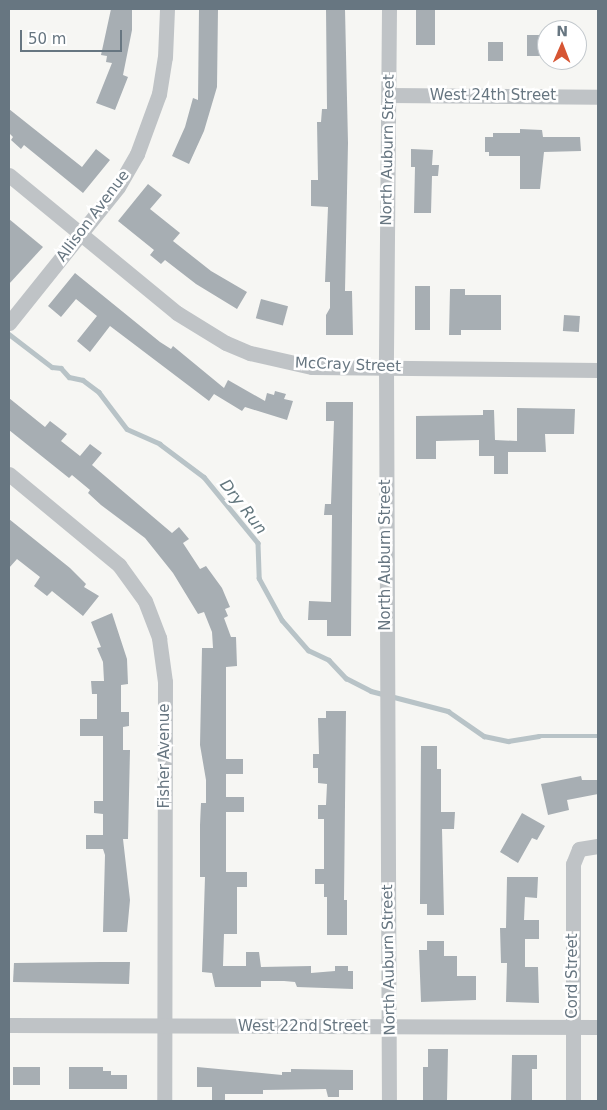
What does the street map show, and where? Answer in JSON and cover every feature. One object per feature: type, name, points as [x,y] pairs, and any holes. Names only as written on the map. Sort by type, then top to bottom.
[{"type":"street","name":"Allison Avenue","points":[[13,317],[125,177],[148,131],[163,76],[166,9]]},
{"type":"street","name":"North Auburn Street","points":[[389,9],[386,716],[390,1101]]},
{"type":"street","name":"West 24th Street","points":[[389,95],[598,97]]},
{"type":"street","name":"McCray Street","points":[[9,175],[177,313],[226,343],[287,363],[312,367],[598,370]]},
{"type":"street","name":"Fisher Avenue","points":[[9,474],[119,564],[145,601],[159,638],[165,682],[164,1101]]},
{"type":"street","name":"Cord Street","points":[[573,1101],[573,864],[577,852],[585,846],[598,846]]},
{"type":"street","name":"West 22nd Street","points":[[9,1026],[598,1027]]},
{"type":"building","points":[[111,9],[132,9],[132,30],[123,75],[128,77],[115,110],[96,103],[112,63],[106,62],[107,56],[101,55]]},
{"type":"building","points":[[199,9],[218,9],[217,87],[204,131],[189,164],[172,156],[185,127],[193,98],[198,100]]},
{"type":"building","points":[[326,9],[345,9],[348,143],[345,291],[352,291],[353,335],[326,335],[326,315],[330,308],[330,282],[325,282],[328,207],[311,206],[311,180],[318,180],[317,122],[321,122],[322,109],[327,109]]},
{"type":"building","points":[[416,9],[435,9],[435,45],[416,45]]},
{"type":"building","points":[[527,35],[537,35],[537,56],[527,56]]},
{"type":"building","points":[[488,42],[503,42],[503,61],[488,61]]},
{"type":"building","points":[[9,109],[82,167],[96,149],[110,160],[83,193],[24,145],[21,149],[11,140],[13,137],[9,133]]},
{"type":"building","points":[[520,129],[542,130],[543,137],[580,137],[581,151],[544,152],[540,189],[520,189],[520,156],[489,156],[489,152],[485,152],[485,137],[493,137],[493,133],[520,133]]},
{"type":"building","points":[[411,149],[433,150],[432,165],[439,165],[438,176],[432,176],[431,213],[414,213],[415,167],[411,167]]},
{"type":"building","points":[[148,184],[162,195],[150,209],[180,233],[173,241],[211,271],[247,292],[237,309],[196,284],[165,260],[161,264],[150,255],[154,250],[118,221]]},
{"type":"building","points":[[9,219],[43,247],[9,284]]},
{"type":"building","points":[[75,273],[160,342],[171,349],[173,346],[224,388],[228,380],[265,401],[267,393],[274,395],[275,391],[286,394],[284,399],[293,401],[287,420],[245,407],[242,411],[214,394],[209,401],[110,326],[90,352],[77,341],[97,316],[76,299],[61,317],[48,306]]},
{"type":"building","points":[[415,286],[430,286],[430,330],[415,330]]},
{"type":"building","points":[[450,289],[465,289],[465,295],[501,295],[501,330],[461,330],[461,335],[449,335]]},
{"type":"building","points":[[261,299],[288,306],[283,326],[256,318]]},
{"type":"building","points":[[564,315],[580,316],[579,332],[563,331]]},
{"type":"building","points":[[9,398],[45,427],[50,421],[67,434],[61,441],[80,456],[90,444],[102,453],[92,465],[172,533],[179,527],[189,539],[183,543],[200,569],[206,566],[222,588],[230,607],[225,609],[228,616],[224,618],[231,637],[236,637],[237,666],[226,667],[226,759],[243,759],[243,774],[226,774],[226,797],[244,797],[244,812],[226,812],[226,872],[247,872],[247,887],[237,887],[237,934],[224,934],[223,966],[246,966],[246,952],[259,952],[261,967],[311,966],[311,973],[335,971],[335,966],[348,966],[348,971],[353,971],[353,989],[297,987],[295,982],[284,981],[261,981],[261,987],[215,987],[212,973],[202,972],[205,877],[200,877],[200,825],[201,803],[206,803],[206,780],[200,745],[202,648],[213,648],[212,632],[204,612],[198,614],[173,573],[145,538],[101,505],[88,493],[90,490],[72,475],[69,478],[9,430]]},
{"type":"building","points":[[326,402],[353,402],[351,636],[327,636],[327,620],[308,620],[309,601],[331,602],[332,515],[324,515],[325,504],[331,504],[334,421],[326,421]]},
{"type":"building","points":[[517,408],[575,409],[574,434],[545,434],[546,452],[508,452],[508,474],[494,474],[494,456],[479,456],[479,440],[436,441],[436,459],[416,459],[416,416],[483,415],[483,410],[494,410],[495,440],[517,441]]},
{"type":"building","points":[[9,519],[70,568],[86,584],[84,587],[99,596],[83,616],[52,591],[47,596],[34,586],[40,577],[17,559],[9,568]]},
{"type":"building","points":[[112,613],[127,659],[128,684],[121,685],[121,712],[129,712],[129,726],[123,727],[123,750],[130,750],[128,839],[123,839],[130,900],[127,932],[103,932],[105,855],[103,849],[86,849],[86,835],[103,835],[103,814],[94,813],[94,801],[103,801],[103,736],[80,736],[80,719],[97,719],[97,694],[92,694],[91,681],[104,681],[103,662],[97,648],[101,647],[91,622]]},
{"type":"building","points":[[326,711],[346,711],[344,900],[347,900],[347,935],[327,935],[327,897],[324,897],[324,884],[315,884],[315,869],[324,869],[324,819],[318,819],[318,805],[326,805],[327,784],[318,783],[318,768],[313,768],[313,754],[319,754],[318,718],[326,718]]},
{"type":"building","points":[[421,746],[437,746],[437,769],[441,769],[441,812],[455,812],[454,829],[442,829],[444,915],[427,915],[427,904],[420,904]]},
{"type":"building","points":[[581,776],[582,780],[598,780],[598,794],[567,800],[569,810],[548,815],[541,784]]},
{"type":"building","points":[[522,813],[545,826],[537,840],[532,838],[518,863],[500,852]]},
{"type":"building","points":[[507,877],[538,877],[537,898],[525,897],[524,920],[539,920],[539,939],[525,939],[525,967],[538,967],[539,1003],[506,1002],[507,963],[501,963],[500,928],[506,928]]},
{"type":"building","points":[[427,941],[444,941],[444,956],[457,956],[457,976],[476,976],[476,1000],[421,1002],[419,950],[427,950]]},
{"type":"building","points":[[130,962],[129,984],[13,982],[14,963]]},
{"type":"building","points":[[428,1049],[448,1049],[447,1101],[423,1101],[423,1067],[428,1067]]},
{"type":"building","points":[[512,1055],[537,1055],[537,1069],[532,1069],[532,1101],[511,1101]]},
{"type":"building","points":[[13,1067],[40,1067],[40,1085],[13,1085]]},
{"type":"building","points":[[69,1067],[103,1067],[103,1071],[111,1071],[111,1075],[127,1075],[127,1089],[69,1089]]},
{"type":"building","points":[[197,1067],[282,1075],[282,1072],[291,1072],[291,1069],[353,1070],[353,1090],[339,1090],[339,1097],[328,1097],[326,1089],[263,1090],[263,1094],[225,1094],[225,1101],[212,1101],[212,1087],[197,1087]]},
{"type":"waterway","name":"Dry Run","points":[[9,334],[52,367],[61,368],[69,377],[83,380],[99,392],[127,429],[160,444],[204,477],[258,543],[259,578],[282,620],[308,650],[329,660],[346,678],[371,691],[448,711],[484,736],[508,741],[539,736],[598,736]]}]
